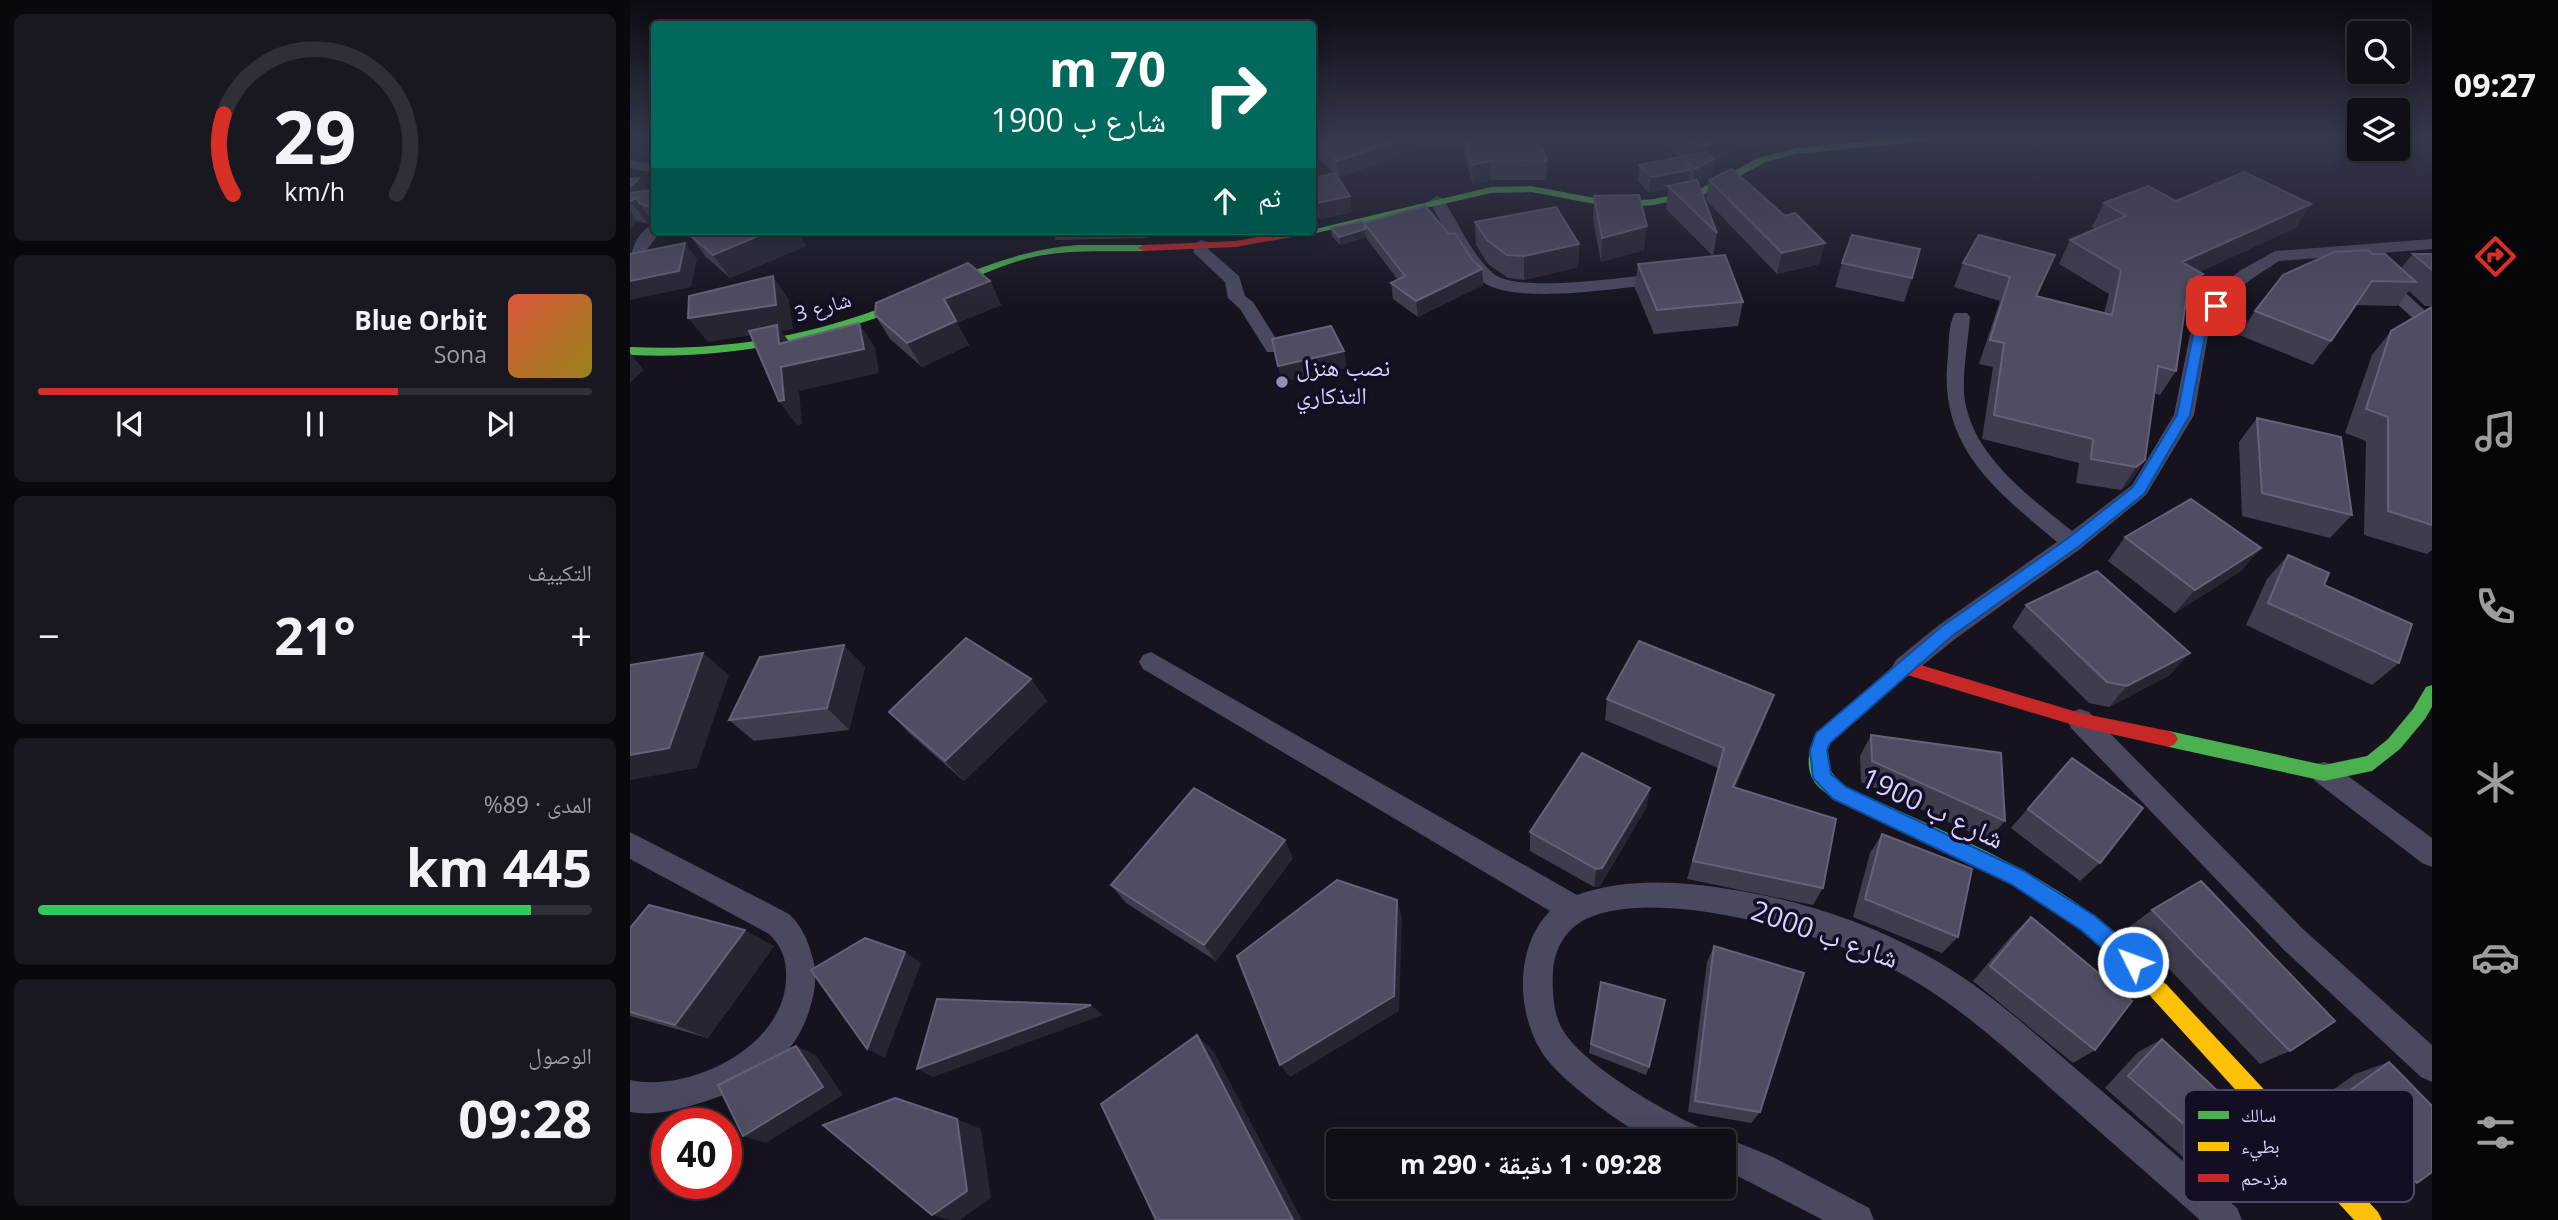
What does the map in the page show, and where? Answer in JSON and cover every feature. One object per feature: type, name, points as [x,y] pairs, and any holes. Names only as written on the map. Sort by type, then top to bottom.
[{"type":"main road","name":"شارع 3","points":[[1316,230],[1472,194]]},
{"type":"main road","name":"شارع 3","points":[[1555,194],[1595,202],[1633,205],[1691,194]]},
{"type":"main road","name":"شارع 3","points":[[630,351],[653,355],[751,349],[884,311],[1015,258],[1040,252],[1235,244],[1288,235]]},
{"type":"main road","points":[[1904,667],[2080,720],[2325,773],[2372,763],[2394,744],[2432,692]]},
{"type":"main road","name":"شارع ب 1900","points":[[1904,667],[1822,738],[1818,758],[1822,778],[1849,798],[2018,877],[2088,923],[2144,973],[2251,1090]]},
{"type":"main road","name":"شارع ب 1900","points":[[2354,1202],[2370,1220]]},
{"type":"street","points":[[1437,201],[1480,269],[1503,286],[1528,288],[1685,276]]},
{"type":"street","points":[[630,261],[651,233]]},
{"type":"street","points":[[1904,667],[1947,632],[2072,543],[2138,490],[2184,415],[2199,335],[2231,287],[2266,259],[2275,256],[2432,244]]},
{"type":"street","points":[[1201,245],[1200,250],[1233,281],[1237,298],[1247,306],[1273,348]]},
{"type":"street","points":[[2352,251],[2432,326]]},
{"type":"street","points":[[1961,317],[1955,400],[1959,418],[1969,439],[1997,475],[2072,543]]},
{"type":"street","points":[[1151,662],[1575,910]]},
{"type":"street","points":[[2080,720],[2293,939],[2432,1066]]},
{"type":"street","points":[[2325,773],[2432,854]]},
{"type":"street","points":[[630,845],[779,924],[796,949],[801,965],[802,983],[796,1010],[784,1035],[766,1055],[735,1075],[709,1085],[675,1094],[638,1099],[630,1096]]},
{"type":"street","name":"شارع ب 2000","points":[[1666,1129],[1566,1059],[1551,1040],[1542,1015],[1537,979],[1541,952],[1550,930],[1575,910],[1596,901],[1620,896],[1699,898],[1757,907],[1795,917],[1912,963],[1950,986],[2000,1023],[2184,1184]]},
{"type":"street","points":[[1736,1158],[1857,1220]]},
{"type":"street","name":"شارع ب 2000","points":[[2204,1202],[2225,1220]]},
{"type":"building","points":[[630,194],[651,194],[651,207],[639,203],[637,198],[630,201]]},
{"type":"building","points":[[1316,194],[1350,196],[1318,203]]},
{"type":"building","points":[[1676,194],[1702,194],[1717,233]]},
{"type":"building","points":[[1723,194],[1760,194],[1785,216],[1795,213],[1825,243],[1782,253]]},
{"type":"building","points":[[2127,194],[2163,194],[2176,201],[2193,194],[2290,194],[2311,204],[2182,262],[2203,274],[2189,280],[2176,371],[2158,366],[2145,460],[2136,467],[2091,459],[2093,439],[1994,415],[2004,343],[1990,340],[2010,277],[1963,263],[1979,235],[2055,255],[2036,296],[2112,315],[2121,270],[2070,240],[2126,216],[2104,203]]},
{"type":"building","points":[[1639,195],[1647,226],[1602,238],[1594,196]]},
{"type":"building","points":[[1425,206],[1449,234],[1455,233],[1471,258],[1482,269],[1416,301],[1391,283],[1405,276],[1364,223]]},
{"type":"building","points":[[1556,207],[1579,244],[1524,256],[1507,255],[1487,240],[1475,222]]},
{"type":"building","points":[[1362,221],[1365,229],[1339,237],[1331,228]]},
{"type":"building","points":[[690,235],[760,235],[713,255]]},
{"type":"building","points":[[1852,235],[1920,249],[1912,278],[1842,263]]},
{"type":"building","points":[[685,243],[679,271],[630,281],[630,254]]},
{"type":"building","points":[[2368,250],[2372,254],[2385,254],[2416,282],[2372,281],[2331,341],[2255,311],[2283,275],[2334,252]]},
{"type":"building","points":[[2413,254],[2432,254],[2432,270]]},
{"type":"building","points":[[1725,255],[1743,302],[1657,310],[1638,264]]},
{"type":"building","points":[[968,263],[990,281],[944,299],[956,321],[907,343],[875,315],[876,303]]},
{"type":"building","points":[[773,276],[776,305],[688,318],[689,296]]},
{"type":"building","points":[[2432,307],[2432,525],[2388,511],[2388,417],[2366,409],[2391,331]]},
{"type":"building","points":[[859,323],[864,349],[781,367],[784,400],[779,401],[749,331],[777,325],[779,344]]},
{"type":"building","points":[[1331,326],[1344,351],[1278,366],[1272,339]]},
{"type":"building","points":[[2257,418],[2341,437],[2352,515],[2262,493]]},
{"type":"building","points":[[2191,499],[2261,548],[2195,590],[2125,537]]},
{"type":"building","points":[[2288,555],[2329,573],[2324,585],[2412,624],[2399,663],[2268,603]]},
{"type":"building","points":[[2097,571],[2190,653],[2127,686],[2107,682],[2026,605]]},
{"type":"building","points":[[966,638],[1031,679],[945,761],[889,712]]},
{"type":"building","points":[[1639,641],[1774,695],[1733,787],[1836,819],[1823,888],[1693,861],[1724,748],[1607,699]]},
{"type":"building","points":[[844,645],[827,708],[729,720],[760,657]]},
{"type":"building","points":[[703,653],[669,748],[630,755],[630,665]]},
{"type":"building","points":[[1871,735],[2001,753],[2005,821],[1872,761]]},
{"type":"building","points":[[1582,753],[1650,788],[1602,868],[1596,869],[1530,832]]},
{"type":"building","points":[[2072,758],[2143,808],[2100,863],[2028,809]]},
{"type":"building","points":[[1194,788],[1285,840],[1204,945],[1111,885]]},
{"type":"building","points":[[1882,834],[1972,869],[1958,937],[1865,899]]},
{"type":"building","points":[[1337,880],[1397,900],[1394,996],[1280,1065],[1237,956]]},
{"type":"building","points":[[2201,881],[2335,1021],[2290,1051],[2152,910]]},
{"type":"building","points":[[649,905],[745,930],[675,1025],[630,1012],[630,928]]},
{"type":"building","points":[[2031,917],[2132,1001],[2095,1050],[1990,966]]},
{"type":"building","points":[[865,938],[905,952],[867,1049],[811,970]]},
{"type":"building","points":[[1714,946],[1804,973],[1760,1112],[1695,1101]]},
{"type":"building","points":[[1601,982],[1665,1000],[1649,1067],[1591,1044]]},
{"type":"building","points":[[937,999],[1091,1005],[917,1069]]},
{"type":"building","points":[[1197,1035],[1293,1220],[1156,1220],[1101,1104]]},
{"type":"building","points":[[2162,1039],[2217,1090],[2184,1090],[2184,1124],[2128,1076]]},
{"type":"building","points":[[796,1046],[823,1087],[743,1136],[742,1108],[729,1108],[718,1085]]},
{"type":"building","points":[[2389,1062],[2432,1106],[2432,1172],[2417,1183],[2414,1180],[2414,1090],[2351,1090]]},
{"type":"building","points":[[895,1098],[957,1119],[967,1191],[932,1215],[823,1125]]},
{"type":"traffic: fast","points":[[1316,230],[1474,194]]},
{"type":"traffic: fast","points":[[1557,194],[1616,205],[1654,202],[1692,194]]},
{"type":"traffic: fast","points":[[630,351],[703,352],[775,343],[880,313],[1022,257],[1064,249],[1144,248]]},
{"type":"traffic: fast","points":[[2169,739],[2324,773],[2372,763],[2394,744],[2419,714],[2432,692]]},
{"type":"traffic: fast","points":[[1837,726],[1823,738],[1818,758],[1822,778],[1840,793],[1968,852],[2031,885],[2090,924],[2159,991]]},
{"type":"traffic: slow","points":[[2159,991],[2250,1090]]},
{"type":"traffic: slow","points":[[2353,1202],[2370,1220]]},
{"type":"traffic: jam","points":[[1144,248],[1235,244],[1288,235]]},
{"type":"traffic: jam","points":[[1837,726],[1904,667],[2080,720],[2169,739]]},
{"type":"place","name":"نصب هنزل التذكاري","points":[[1282,382]]},
{"type":"route","points":[[2133,962],[2088,923],[2018,877],[1839,793],[1822,778],[1818,750],[1822,738],[1947,632],[2072,543],[2138,490],[2184,415],[2199,335],[2216,306]]}]
